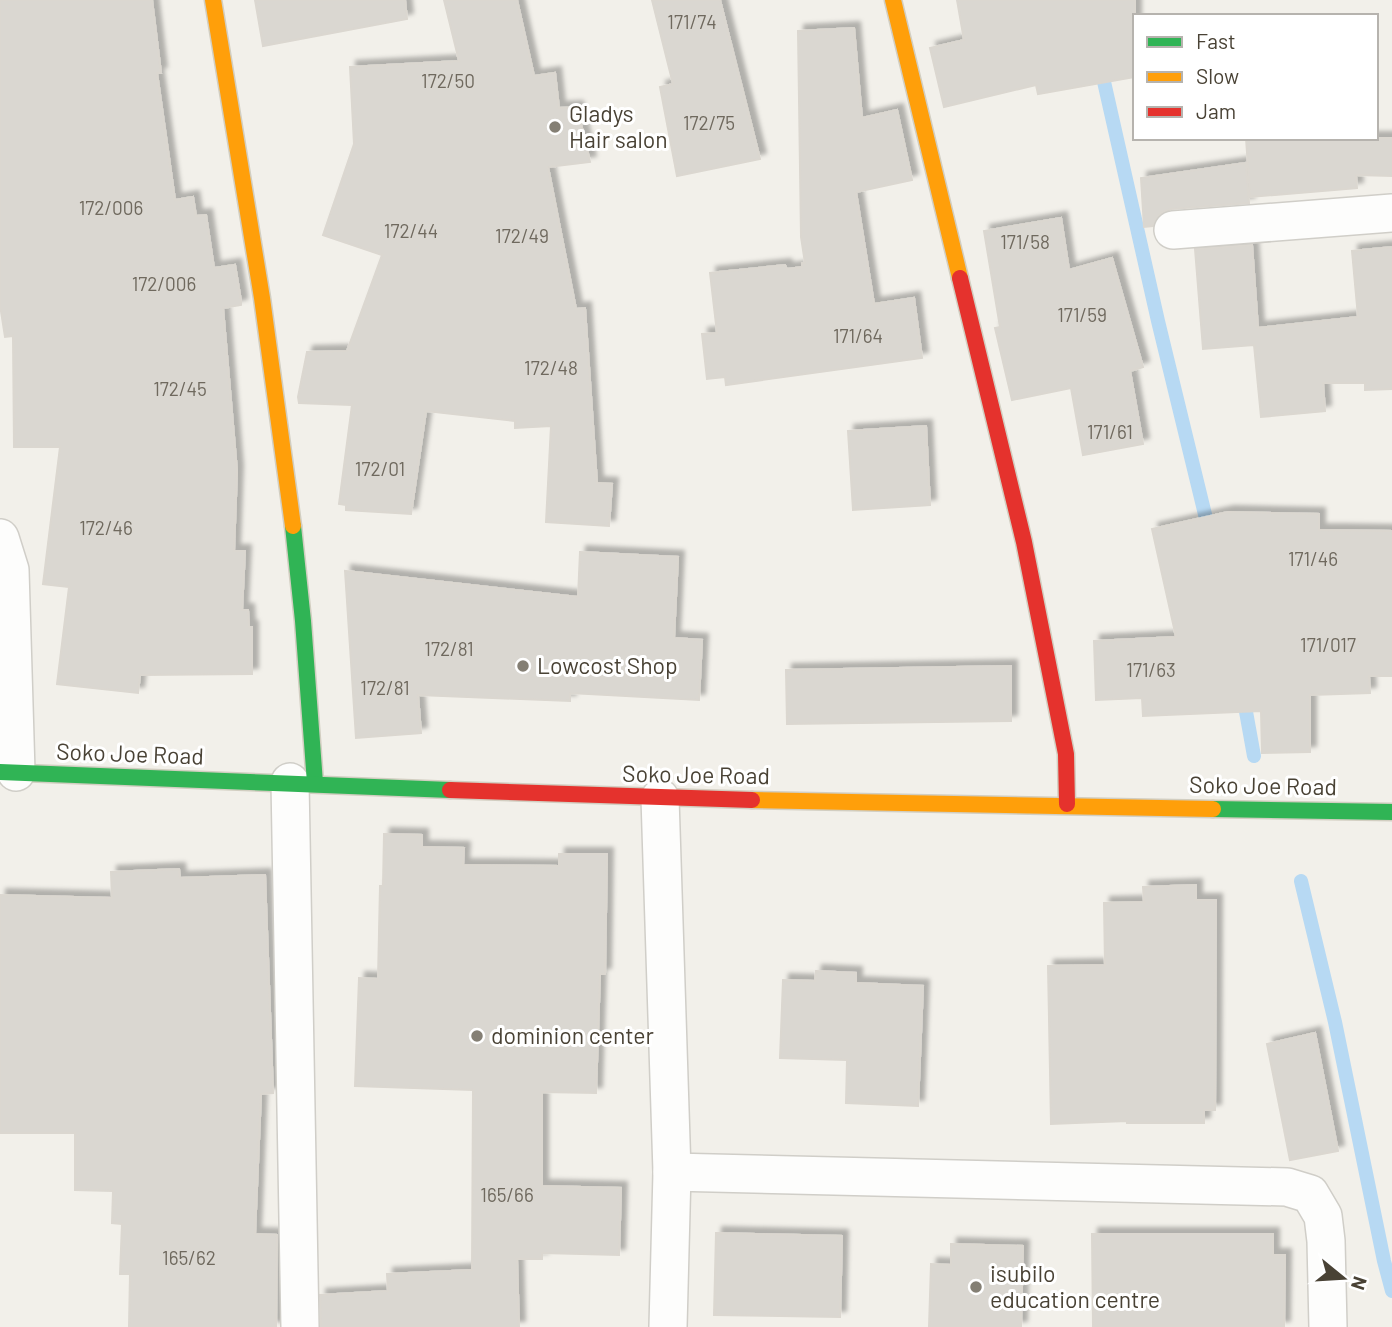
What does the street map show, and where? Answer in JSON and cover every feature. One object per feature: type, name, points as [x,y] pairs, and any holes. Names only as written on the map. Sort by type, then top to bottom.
[{"type":"street","points":[[213,0],[235,124],[281,428],[301,600],[300,1327]]},
{"type":"street","points":[[893,0],[1024,542],[1066,754],[1067,804]]},
{"type":"street","points":[[1173,230],[1392,213]]},
{"type":"street","points":[[0,538],[10,570],[8,772]]},
{"type":"street","name":"Soko Joe Road","points":[[8,772],[660,797],[1392,812]]},
{"type":"street","points":[[660,797],[672,1172],[668,1327]]},
{"type":"street","points":[[672,1172],[1287,1187],[1310,1194],[1323,1216],[1328,1327]]},
{"type":"building","points":[[0,0],[152,0],[161,73],[157,73],[175,200],[193,197],[196,216],[206,215],[214,268],[235,265],[241,301],[241,305],[223,308],[237,471],[234,551],[245,551],[242,610],[248,610],[249,627],[252,627],[252,674],[140,675],[138,693],[57,684],[69,587],[43,584],[60,447],[14,447],[13,336],[5,337],[0,305]]},
{"type":"building","points":[[255,0],[405,0],[407,19],[263,46]]},
{"type":"building","points":[[444,0],[517,0],[534,76],[555,73],[559,108],[577,107],[590,162],[548,167],[576,309],[585,308],[597,483],[612,484],[609,526],[546,522],[551,426],[515,428],[515,421],[426,411],[411,514],[346,510],[346,505],[339,504],[352,405],[299,403],[307,352],[347,351],[382,255],[323,235],[354,144],[350,67],[459,61]]},
{"type":"building","points":[[652,0],[720,0],[760,159],[677,176],[660,87],[673,84]]},
{"type":"building","points":[[957,0],[1135,0],[1133,77],[1038,94],[1036,85],[944,107],[930,48],[964,40]]},
{"type":"building","points":[[854,28],[862,118],[897,110],[912,180],[856,192],[874,304],[914,298],[922,358],[726,385],[725,377],[707,379],[702,334],[717,333],[710,273],[785,265],[787,269],[802,267],[802,263],[805,263],[801,237],[798,31]]},
{"type":"building","points":[[1392,138],[1392,176],[1356,175],[1357,188],[1250,197],[1246,140]]},
{"type":"building","points":[[1246,163],[1249,203],[1171,209],[1161,213],[1153,226],[1144,227],[1141,178]]},
{"type":"building","points":[[1061,218],[1069,270],[1112,258],[1143,367],[1130,371],[1143,444],[1083,455],[1071,388],[1012,400],[995,328],[1000,327],[984,231]]},
{"type":"building","points":[[1252,245],[1258,328],[1358,317],[1352,251],[1392,247],[1392,389],[1365,390],[1365,383],[1323,383],[1325,411],[1261,417],[1254,345],[1203,349],[1195,249]]},
{"type":"building","points":[[926,426],[930,505],[853,510],[848,431]]},
{"type":"building","points":[[1228,512],[1319,514],[1319,530],[1392,531],[1392,676],[1369,676],[1370,693],[1310,695],[1310,752],[1262,753],[1261,711],[1143,716],[1142,698],[1096,700],[1094,641],[1176,637],[1152,529]]},
{"type":"building","points":[[580,552],[678,557],[674,638],[702,640],[699,700],[570,693],[570,701],[418,695],[421,733],[356,738],[345,571],[578,597]]},
{"type":"building","points":[[1011,666],[1011,721],[787,724],[786,670]]},
{"type":"building","points":[[384,834],[422,835],[422,847],[464,848],[463,865],[559,866],[559,854],[607,854],[605,974],[600,974],[596,1093],[542,1092],[542,1186],[621,1188],[619,1255],[542,1253],[542,1259],[517,1259],[519,1327],[321,1327],[320,1295],[388,1291],[387,1274],[472,1270],[473,1090],[355,1086],[359,978],[378,979]]},
{"type":"building","points":[[179,869],[180,878],[265,875],[273,1093],[261,1094],[255,1234],[277,1235],[276,1327],[129,1327],[130,1274],[120,1274],[122,1224],[112,1223],[113,1191],[75,1190],[75,1133],[0,1133],[0,895],[112,898],[111,872]]},
{"type":"building","points":[[1196,885],[1196,900],[1216,900],[1215,1110],[1204,1110],[1204,1123],[1127,1121],[1051,1124],[1048,966],[1105,965],[1104,903],[1144,902],[1143,887]]},
{"type":"building","points":[[816,971],[856,973],[856,983],[923,986],[918,1106],[846,1103],[847,1060],[780,1058],[783,980],[815,981]]},
{"type":"building","points":[[1315,1033],[1338,1151],[1290,1160],[1267,1044]]},
{"type":"building","points":[[716,1233],[842,1236],[840,1317],[714,1315]]},
{"type":"building","points":[[1092,1234],[1273,1234],[1273,1255],[1285,1255],[1284,1327],[1093,1327]]},
{"type":"building","name":"isubilo education centre","points":[[951,1244],[1023,1246],[1021,1327],[929,1327],[931,1264],[951,1265]]},
{"type":"waterway","points":[[1100,64],[1210,535]]},
{"type":"waterway","points":[[1243,695],[1254,756]]},
{"type":"waterway","points":[[1301,881],[1335,1022],[1392,1291]]},
{"type":"traffic: fast","points":[[293,526],[315,783]]},
{"type":"traffic: fast","points":[[0,772],[450,790]]},
{"type":"traffic: fast","points":[[1213,809],[1392,812]]},
{"type":"traffic: slow","points":[[213,0],[262,298],[293,526]]},
{"type":"traffic: slow","points":[[893,0],[960,278]]},
{"type":"traffic: slow","points":[[752,800],[1213,809]]},
{"type":"traffic: jam","points":[[960,278],[1024,542],[1066,754],[1067,804]]},
{"type":"traffic: jam","points":[[450,790],[752,800]]},
{"type":"place","name":"Gladys Hair salon","points":[[555,127]]},
{"type":"place","name":"Lowcost Shop","points":[[523,666]]},
{"type":"place","name":"dominion center","points":[[477,1036]]},
{"type":"place","name":"isubilo education centre","points":[[976,1287]]}]
